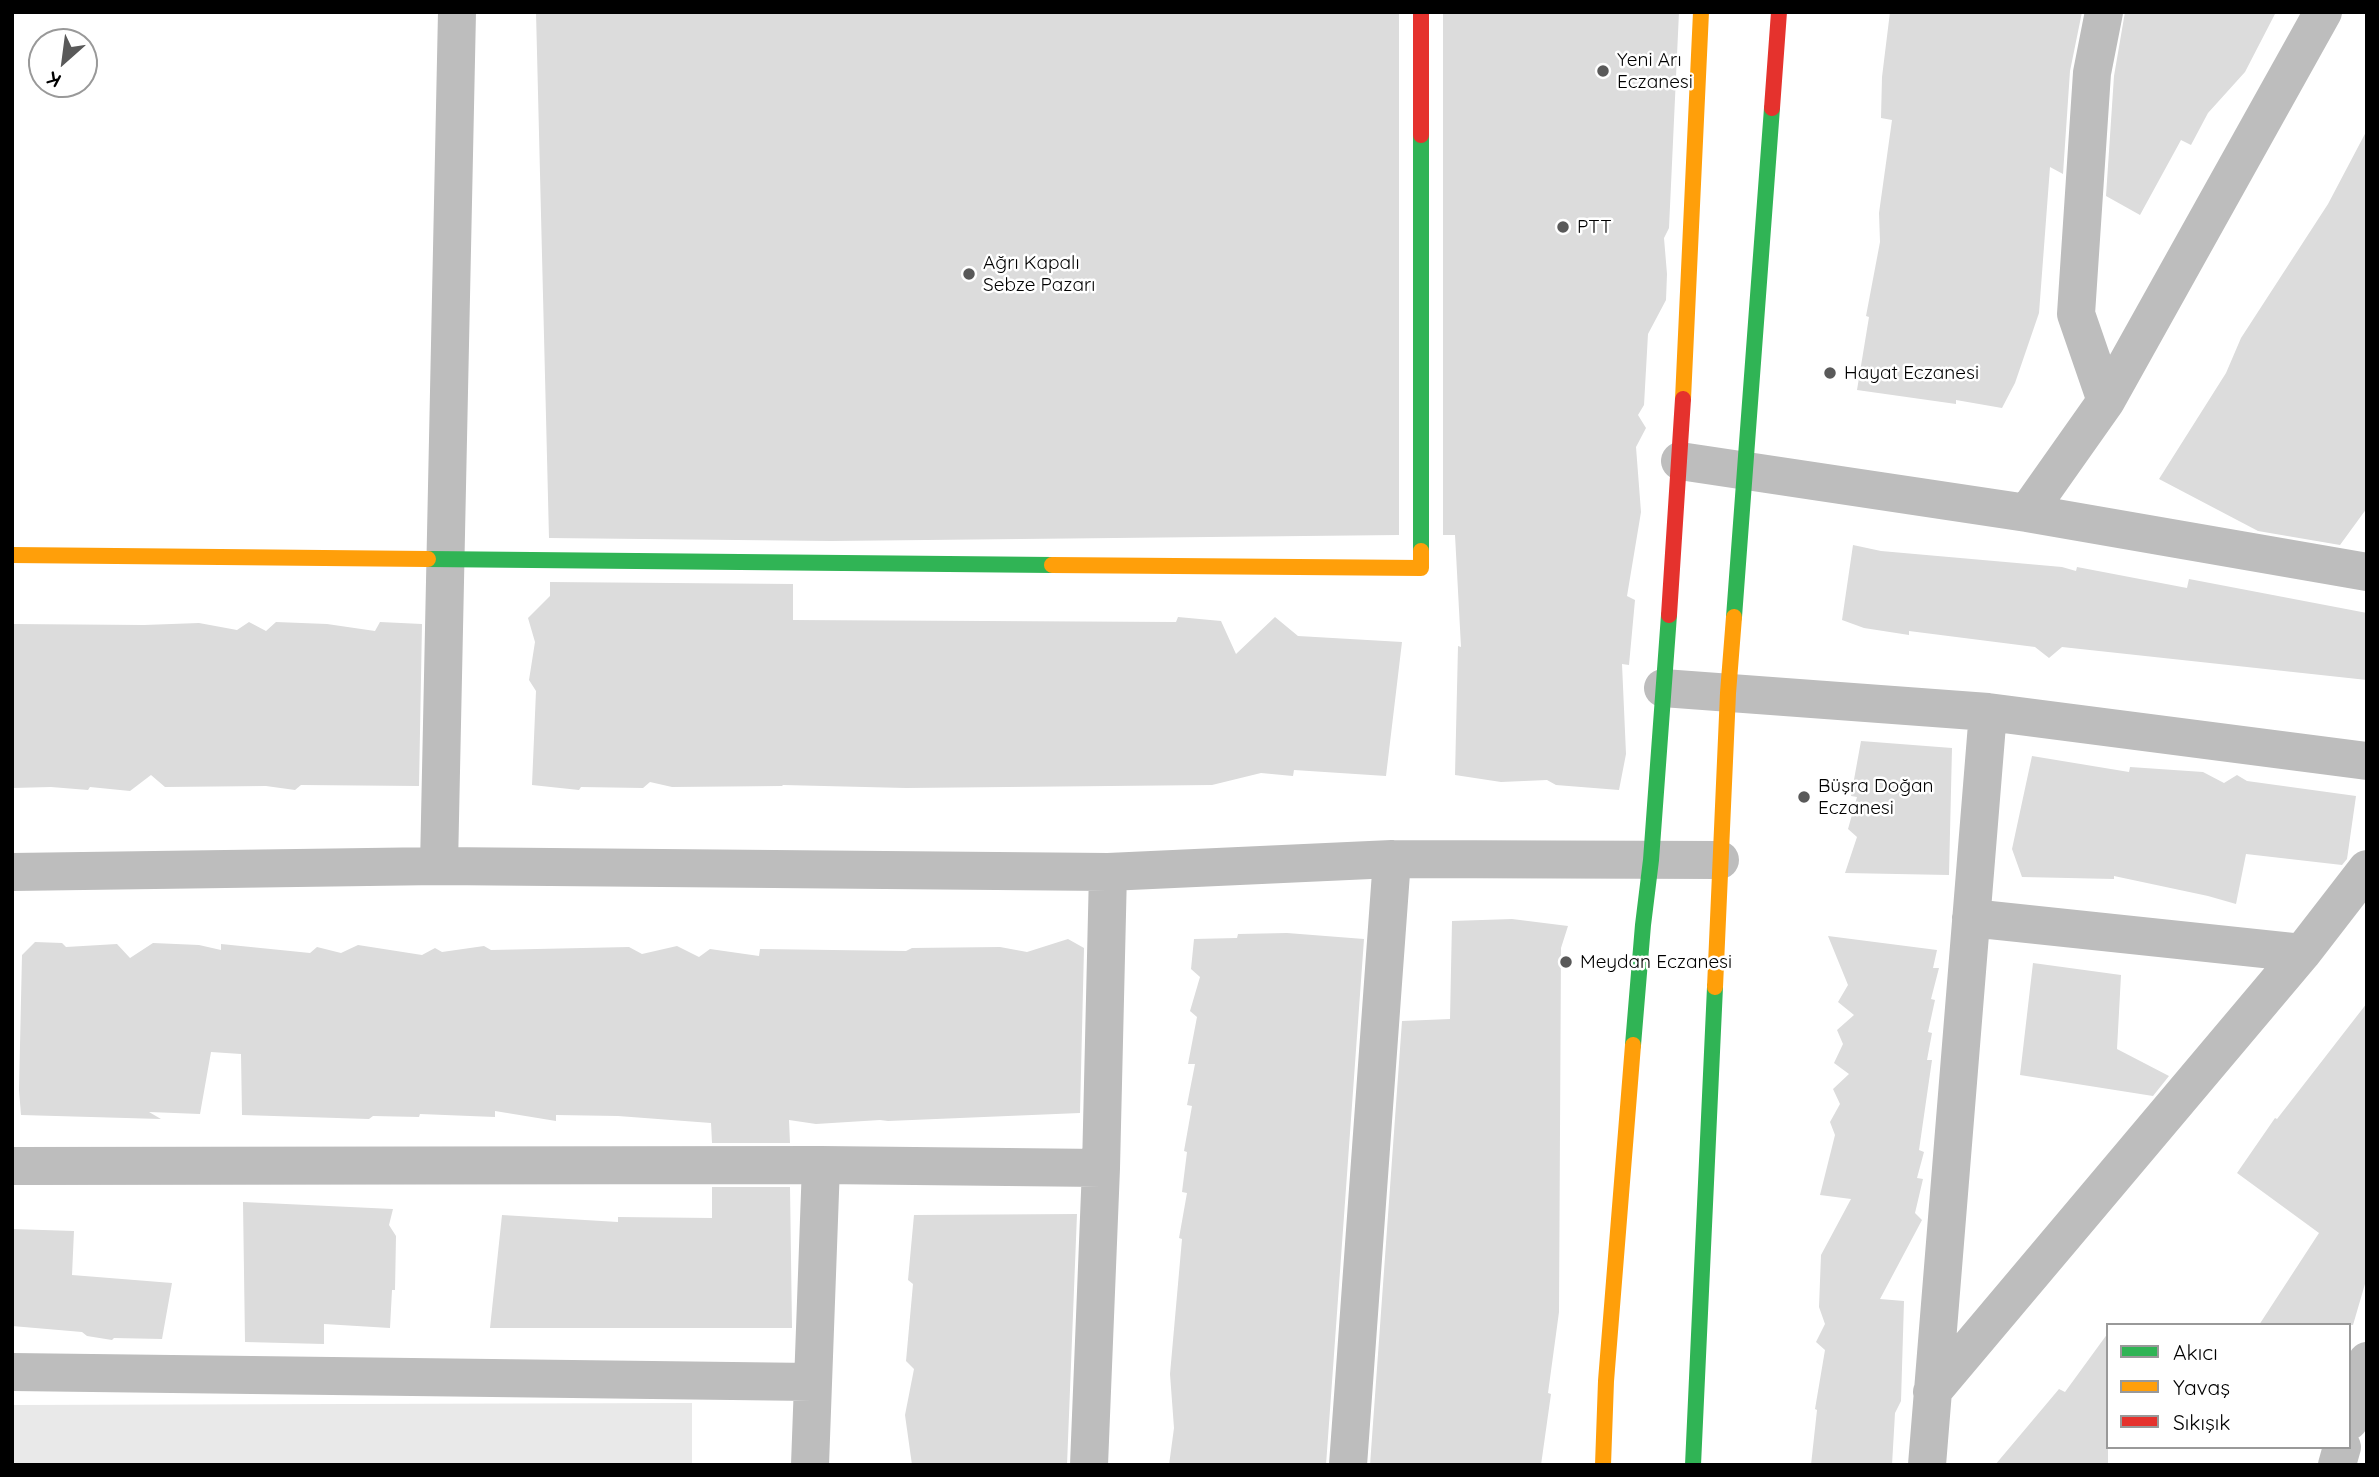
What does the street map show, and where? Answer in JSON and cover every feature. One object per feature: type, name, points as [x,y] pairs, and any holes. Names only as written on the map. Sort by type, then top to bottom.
[{"type":"street","points":[[439,866],[457,12]]},
{"type":"street","points":[[12,555],[1421,568],[1421,12]]},
{"type":"street","points":[[1603,1465],[1606,1381],[1643,925],[1651,860],[1680,461],[1702,12]]},
{"type":"street","points":[[1693,1465],[1728,693],[1779,12]]},
{"type":"street","points":[[2104,12],[2092,73],[2076,314],[2106,401]]},
{"type":"street","points":[[2027,513],[2106,401],[2323,12]]},
{"type":"street","points":[[1680,461],[2027,513],[2365,568]]},
{"type":"street","points":[[1663,688],[1988,712],[2367,761]]},
{"type":"street","points":[[1927,1465],[1988,712]]},
{"type":"street","points":[[12,872],[439,866],[1108,872],[1392,859],[1720,860]]},
{"type":"street","points":[[1348,1465],[1392,859]]},
{"type":"street","points":[[1932,1392],[2302,953],[2367,869]]},
{"type":"street","points":[[1089,1465],[1101,1168],[1108,872]]},
{"type":"street","points":[[1971,918],[2302,953]]},
{"type":"street","points":[[12,1166],[821,1165],[1101,1168]]},
{"type":"street","points":[[810,1465],[821,1165]]},
{"type":"street","points":[[2351,1414],[2367,1361]]},
{"type":"street","points":[[12,1372],[812,1382]]},
{"type":"shaded area","points":[[692,1403],[692,1465],[12,1465],[12,1405]]},
{"type":"building","name":"Ağrı Kapalı Sebze Pazarı","points":[[536,12],[1399,12],[1399,535],[831,541],[549,538]]},
{"type":"building","points":[[1443,12],[1679,12],[1669,228],[1664,238],[1666,300],[1648,334],[1644,405],[1638,415],[1646,428],[1636,447],[1641,512],[1627,596],[1635,600],[1629,665],[1622,664],[1626,754],[1619,790],[1556,785],[1547,780],[1501,782],[1455,775],[1458,646],[1461,647],[1455,535],[1443,535]]},
{"type":"building","points":[[1890,12],[2082,12],[2070,71],[2063,174],[2050,167],[2039,313],[2015,383],[2002,408],[1956,400],[1956,404],[1857,390],[1869,317],[1866,316],[1880,242],[1879,213],[1892,120],[1881,118],[1882,77]]},
{"type":"building","points":[[2125,12],[2276,12],[2245,72],[2208,113],[2191,145],[2181,140],[2140,215],[2106,196],[2114,76]]},
{"type":"building","points":[[2367,130],[2367,508],[2340,545],[2258,531],[2159,479],[2226,373],[2241,338],[2328,204]]},
{"type":"building","points":[[1853,545],[1881,551],[2062,567],[2076,571],[2077,567],[2187,588],[2189,579],[2367,613],[2367,680],[2062,647],[2049,658],[2035,647],[1864,628],[1842,620]]},
{"type":"building","points":[[550,582],[793,584],[793,620],[1176,622],[1178,617],[1221,621],[1236,654],[1275,617],[1298,636],[1402,642],[1386,776],[1294,770],[1293,776],[1261,773],[1212,785],[672,787],[650,782],[643,788],[581,787],[579,790],[532,785],[536,691],[529,680],[535,642],[528,618],[550,596]]},
{"type":"building","points":[[249,622],[266,631],[276,622],[327,624],[375,631],[380,622],[422,624],[419,786],[301,785],[295,790],[266,786],[165,787],[151,775],[130,791],[90,787],[88,790],[12,788],[12,624],[199,623],[237,630]]},
{"type":"building","points":[[1861,741],[1952,748],[1949,875],[1845,873],[1857,837],[1848,829],[1857,797],[1851,796]]},
{"type":"building","points":[[2032,756],[2129,772],[2130,767],[2203,772],[2224,783],[2237,775],[2247,781],[2356,796],[2347,859],[2342,865],[2246,854],[2236,904],[2114,876],[2114,879],[2022,877],[2012,849]]},
{"type":"building","points":[[1512,919],[1568,926],[1561,948],[1559,1312],[1541,1465],[1370,1465],[1402,1021],[1450,1019],[1452,921]]},
{"type":"building","points":[[1287,933],[1364,939],[1326,1465],[1169,1465],[1174,1428],[1170,1374],[1182,1239],[1179,1238],[1187,1193],[1182,1192],[1187,1152],[1184,1151],[1192,1106],[1187,1105],[1195,1064],[1188,1064],[1197,1017],[1190,1011],[1200,977],[1191,969],[1194,939],[1237,938],[1238,934]]},
{"type":"building","points":[[1828,936],[1937,950],[1933,968],[1939,968],[1931,999],[1935,1000],[1928,1032],[1932,1033],[1927,1060],[1932,1060],[1919,1150],[1924,1152],[1917,1178],[1923,1179],[1915,1213],[1922,1220],[1880,1299],[1904,1301],[1901,1401],[1895,1413],[1892,1465],[1811,1465],[1815,1409],[1825,1350],[1816,1342],[1825,1324],[1819,1307],[1821,1255],[1851,1199],[1820,1195],[1835,1135],[1830,1122],[1840,1104],[1833,1089],[1849,1074],[1834,1063],[1843,1044],[1837,1030],[1854,1015],[1838,1002],[1848,985]]},
{"type":"building","points":[[1068,939],[1084,948],[1080,1113],[816,1124],[789,1120],[790,1143],[712,1143],[711,1123],[618,1116],[556,1115],[556,1121],[495,1111],[495,1117],[420,1114],[419,1117],[373,1116],[369,1119],[242,1115],[241,1054],[211,1052],[200,1114],[149,1112],[161,1119],[21,1115],[19,1090],[22,955],[35,942],[62,943],[66,947],[117,944],[130,958],[153,943],[199,945],[221,950],[221,944],[310,953],[317,947],[341,953],[358,945],[422,955],[435,948],[442,952],[484,946],[491,950],[629,947],[642,954],[677,946],[699,957],[710,949],[759,956],[760,949],[906,951],[912,948],[1000,947],[1027,952]]},
{"type":"building","points":[[2033,963],[2121,975],[2117,1049],[2169,1076],[2153,1096],[2020,1075]]},
{"type":"building","points":[[2367,1003],[2367,1277],[2353,1325],[2260,1323],[2319,1233],[2237,1173],[2275,1118],[2277,1119]]},
{"type":"building","points":[[712,1187],[790,1187],[792,1328],[490,1328],[502,1215],[618,1222],[618,1217],[712,1218]]},
{"type":"building","points":[[243,1202],[393,1209],[389,1225],[396,1236],[395,1290],[392,1290],[390,1328],[324,1324],[324,1344],[245,1342]]},
{"type":"building","points":[[1077,1214],[1067,1465],[912,1465],[905,1415],[914,1369],[906,1361],[913,1284],[908,1280],[914,1215]]},
{"type":"building","points":[[12,1229],[74,1231],[72,1275],[172,1283],[162,1339],[112,1340],[87,1336],[82,1332],[12,1326]]},
{"type":"building","points":[[2106,1336],[2108,1465],[1995,1465],[2059,1389],[2065,1392]]},
{"type":"traffic: fast","points":[[1734,617],[1772,108]]},
{"type":"traffic: fast","points":[[1421,135],[1421,551]]},
{"type":"traffic: fast","points":[[428,559],[1052,565]]},
{"type":"traffic: fast","points":[[1633,1045],[1651,860],[1669,615]]},
{"type":"traffic: fast","points":[[1693,1465],[1715,987]]},
{"type":"traffic: slow","points":[[1683,399],[1701,12]]},
{"type":"traffic: slow","points":[[1052,565],[1421,568],[1421,551]]},
{"type":"traffic: slow","points":[[12,555],[428,559]]},
{"type":"traffic: slow","points":[[1715,987],[1734,617]]},
{"type":"traffic: slow","points":[[1603,1465],[1606,1381],[1633,1045]]},
{"type":"traffic: jam","points":[[1421,12],[1421,135]]},
{"type":"traffic: jam","points":[[1772,108],[1779,12]]},
{"type":"traffic: jam","points":[[1669,615],[1683,399]]},
{"type":"place","name":"Yeni Arı Eczanesi","points":[[1603,71]]},
{"type":"place","name":"PTT","points":[[1563,227]]},
{"type":"place","name":"Ağrı Kapalı Sebze Pazarı","points":[[969,274]]},
{"type":"place","name":"Hayat Eczanesi","points":[[1830,373]]},
{"type":"place","name":"Büşra Doğan Eczanesi","points":[[1804,797]]},
{"type":"place","name":"Meydan Eczanesi","points":[[1566,962]]}]
